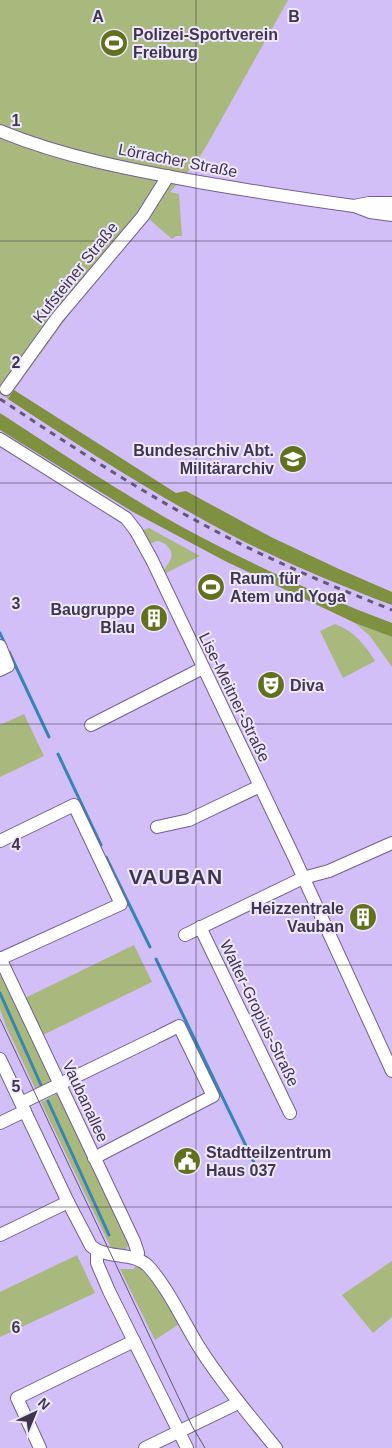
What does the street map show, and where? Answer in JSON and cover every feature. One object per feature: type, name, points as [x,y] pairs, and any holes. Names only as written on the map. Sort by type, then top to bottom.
[{"type":"street","name":"Lörracher Straße","points":[[0,131],[60,151],[115,165],[168,176],[354,206],[370,212],[392,215]]},
{"type":"street","name":"Kufsteiner Straße","points":[[6,389],[64,310],[143,216],[168,176]]},
{"type":"street","name":"Lörracher Straße","points":[[354,206],[369,203],[392,203]]},
{"type":"street","name":"Lise-Meitner-Straße","points":[[0,439],[126,518],[136,530],[260,786],[389,1066]]},
{"type":"street","points":[[0,646],[8,666],[0,670]]},
{"type":"street","points":[[91,724],[203,668]]},
{"type":"street","points":[[157,827],[189,820],[260,786]]},
{"type":"street","points":[[0,841],[74,805],[121,904],[0,959]]},
{"type":"street","name":"Walter-Gropius-Straße","points":[[185,935],[303,878],[329,871],[392,843]]},
{"type":"street","name":"Walter-Gropius-Straße","points":[[200,927],[290,1113]]},
{"type":"street","name":"Vaubanallee","points":[[0,959],[134,1241],[138,1253],[137,1259]]},
{"type":"street","points":[[0,1123],[60,1085],[179,1026],[213,1096],[94,1158]]},
{"type":"street","points":[[0,1059],[86,1237],[97,1251],[137,1259],[146,1264],[156,1276],[200,1348],[238,1403],[276,1448]]},
{"type":"street","points":[[0,1235],[68,1202]]},
{"type":"street","points":[[97,1251],[97,1263],[109,1291],[186,1448]]},
{"type":"street","points":[[40,1448],[17,1398],[134,1341]]},
{"type":"street","points":[[145,1448],[238,1403]]},
{"type":"green space","points":[[0,0],[288,0],[207,145],[197,161],[170,192],[179,194],[182,236],[176,236],[172,239],[149,219],[73,309],[8,399],[0,394]]},
{"type":"green space","points":[[14,390],[176,493],[186,491],[271,537],[392,592],[392,605],[332,582],[274,556],[177,505],[8,399]]},
{"type":"green space","points":[[0,413],[114,487],[184,528],[287,579],[392,623],[392,637],[355,623],[225,561],[133,512],[0,430]]},
{"type":"green space","points":[[149,528],[200,556],[164,574],[163,572],[172,555],[168,546],[160,541],[149,544],[141,531]]},
{"type":"green space","points":[[355,623],[392,637],[392,667],[370,636]]},
{"type":"green space","points":[[335,624],[348,630],[358,639],[375,661],[343,678],[320,631]]},
{"type":"green space","points":[[24,714],[44,756],[0,777],[0,725]]},
{"type":"green space","points":[[134,945],[152,982],[43,1035],[25,998]]},
{"type":"green space","points":[[0,970],[55,1081],[36,1090],[0,1009]]},
{"type":"green space","points":[[58,1093],[129,1244],[125,1250],[111,1248],[41,1102]]},
{"type":"green space","points":[[77,1255],[95,1293],[0,1337],[0,1292]]},
{"type":"green space","points":[[392,1261],[392,1317],[373,1333],[342,1295]]},
{"type":"green space","points":[[136,1265],[152,1279],[179,1324],[155,1340],[120,1269],[134,1269]]},
{"type":"waterway","points":[[0,633],[5,644]]},
{"type":"waterway","points":[[9,652],[49,737]]},
{"type":"waterway","points":[[58,754],[101,845]]},
{"type":"waterway","points":[[106,857],[150,947]]},
{"type":"waterway","points":[[156,959],[259,1173]]},
{"type":"waterway","points":[[0,993],[41,1085]]},
{"type":"waterway","points":[[48,1101],[109,1235]]},
{"type":"tram line","points":[[0,1019],[192,1426],[205,1448]]},
{"type":"railway","points":[[0,399],[128,482],[208,527],[298,571],[392,610]]},
{"type":"place","name":"Polizei-Sportverein Freiburg","points":[[114,43]]},
{"type":"place","name":"Bundesarchiv Abt. Militärarchiv","points":[[293,459]]},
{"type":"place","name":"Raum für Atem und Yoga","points":[[211,587]]},
{"type":"place","name":"Baugruppe Blau","points":[[154,618]]},
{"type":"place","name":"Diva","points":[[271,685]]},
{"type":"place","name":"Heizzentrale Vauban","points":[[363,917]]},
{"type":"place","name":"Stadtteilzentrum Haus 037","points":[[187,1161]]},
{"type":"district","name":"VAUBAN","points":[[176,877]]}]
